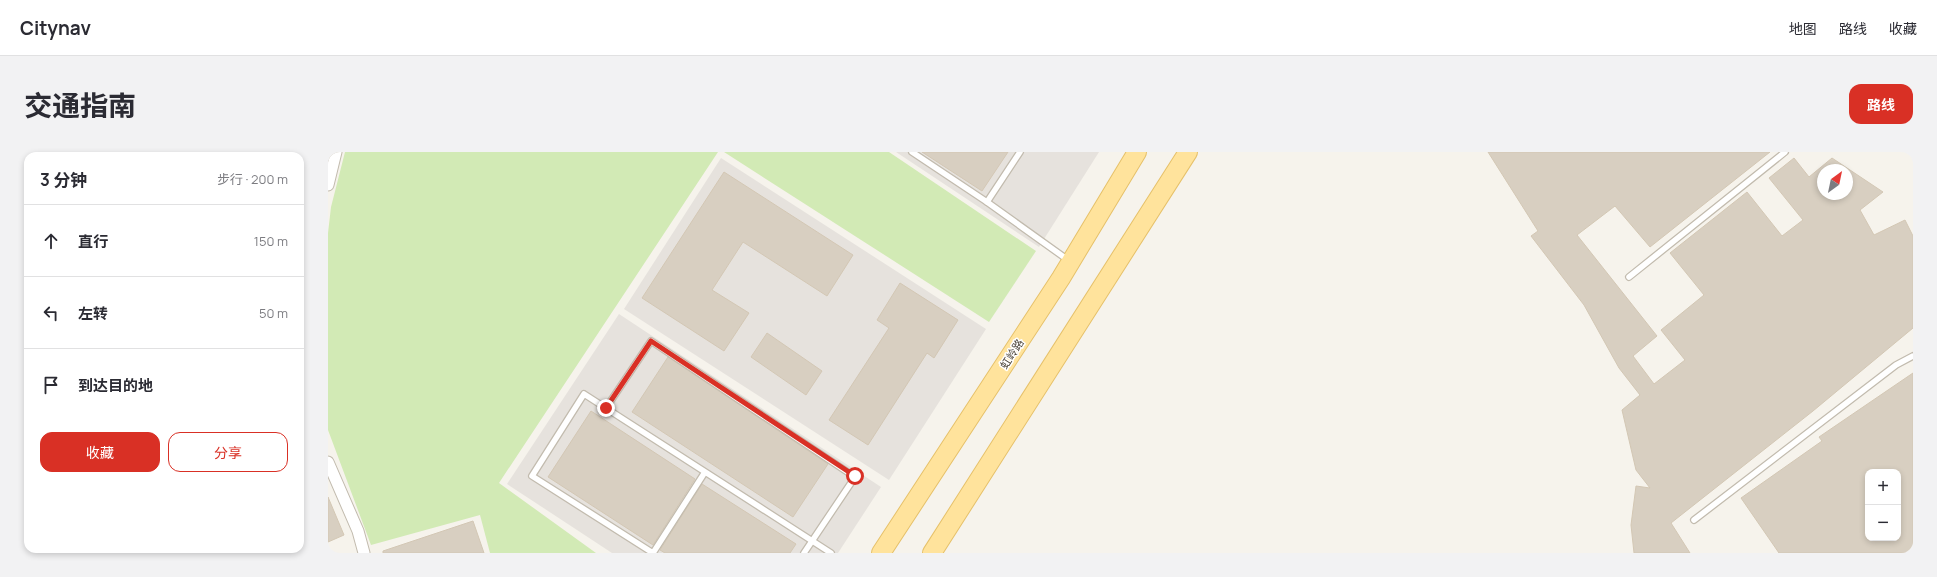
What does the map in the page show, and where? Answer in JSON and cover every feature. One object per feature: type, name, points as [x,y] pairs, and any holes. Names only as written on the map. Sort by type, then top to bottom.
[{"type":"main road","name":"虹岭路","points":[[881,553],[1071,262],[1137,152]]},
{"type":"main road","points":[[932,553],[1188,152]]},
{"type":"street","points":[[328,185],[336,152]]},
{"type":"street","points":[[328,462],[358,531],[364,553]]},
{"type":"lane","points":[[912,152],[987,202],[1071,262]]},
{"type":"lane","points":[[987,202],[1020,152]]},
{"type":"lane","points":[[1629,277],[1785,152]]},
{"type":"lane","points":[[606,408],[651,341],[855,476],[804,553]]},
{"type":"lane","points":[[1694,520],[1896,365],[1913,356]]},
{"type":"lane","points":[[705,472],[653,553],[532,476],[584,394],[831,553]]},
{"type":"shaded area","points":[[896,152],[1099,152],[1039,247]]},
{"type":"shaded area","points":[[721,158],[986,329],[889,480],[624,309]]},
{"type":"shaded area","points":[[619,314],[881,487],[838,553],[612,553],[507,484]]},
{"type":"green space","points":[[345,152],[718,152],[499,483],[596,553],[490,553],[480,515],[371,545],[328,430],[328,233],[331,207]]},
{"type":"green space","points":[[724,152],[889,152],[1036,251],[989,322]]},
{"type":"building","points":[[922,152],[1008,152],[982,191]]},
{"type":"building","points":[[1488,152],[1770,152],[1650,247],[1615,206],[1577,235],[1657,336],[1633,356],[1654,384],[1685,360],[1661,330],[1704,295],[1670,253],[1747,192],[1782,236],[1803,220],[1769,178],[1794,158],[1809,177],[1817,170],[1817,200],[1853,200],[1853,172],[1883,192],[1860,210],[1874,235],[1905,220],[1913,236],[1913,328],[1813,411],[1671,523],[1690,553],[1634,553],[1631,525],[1636,486],[1650,488],[1636,470],[1622,410],[1640,395],[1619,368],[1584,305],[1531,236],[1538,231]]},
{"type":"building","points":[[1832,158],[1841,164],[1825,164]]},
{"type":"building","points":[[724,172],[853,255],[827,296],[743,242],[712,290],[749,313],[724,351],[642,298]]},
{"type":"building","points":[[900,283],[958,320],[934,358],[927,353],[868,445],[829,420],[889,328],[877,320]]},
{"type":"building","points":[[767,333],[822,371],[806,395],[751,357]]},
{"type":"building","points":[[668,357],[828,464],[793,517],[632,412]]},
{"type":"building","points":[[1913,373],[1913,553],[1779,553],[1741,498],[1822,441],[1819,437]]},
{"type":"building","points":[[591,411],[695,479],[653,545],[548,477]]},
{"type":"building","points":[[702,484],[796,544],[790,553],[665,553],[660,550]]},
{"type":"building","points":[[328,497],[344,535],[328,542]]},
{"type":"building","points":[[473,521],[484,553],[383,553],[383,551]]},
{"type":"route","points":[[606,408],[651,341],[855,476]]}]
